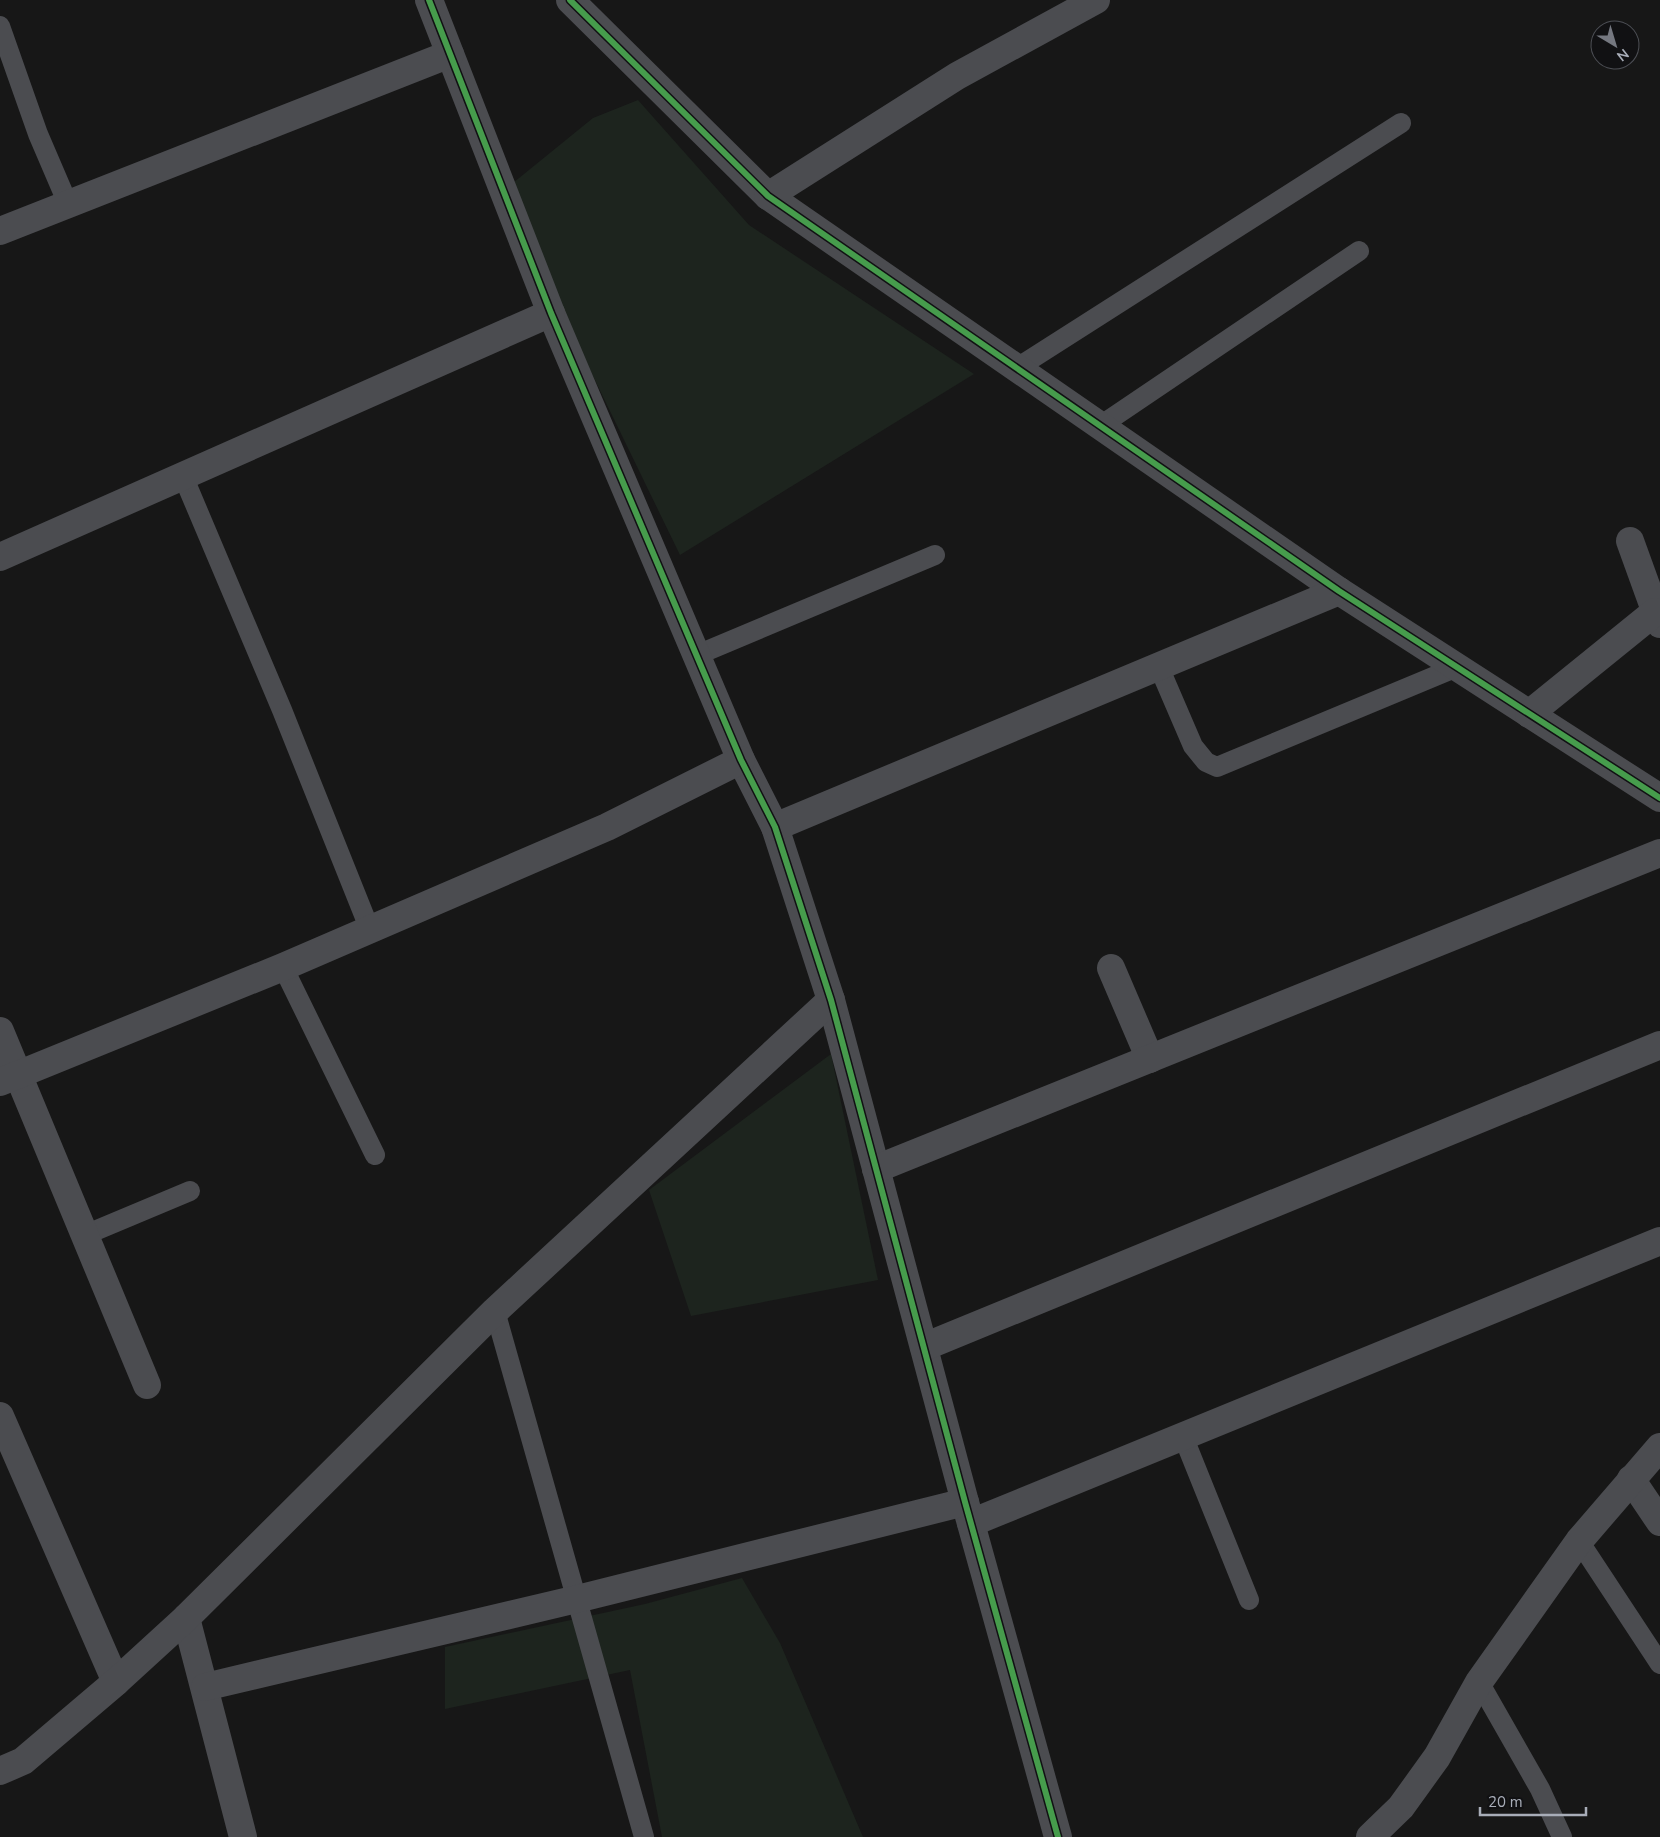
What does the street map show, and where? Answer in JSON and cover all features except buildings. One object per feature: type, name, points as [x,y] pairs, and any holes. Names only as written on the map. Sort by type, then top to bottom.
[{"type":"street","points":[[429,0],[551,313],[741,760],[775,828],[831,1000],[968,1513],[1058,1837]]},
{"type":"street","points":[[570,0],[768,196],[1339,591],[1660,798]]},
{"type":"street","points":[[768,196],[956,76],[1096,0]]},
{"type":"street","points":[[0,230],[450,54]]},
{"type":"street","points":[[0,557],[551,313]]},
{"type":"street","points":[[1529,714],[1658,618],[1630,541]]},
{"type":"street","points":[[775,828],[1339,591]]},
{"type":"street","points":[[9,1078],[370,930],[607,827],[741,760]]},
{"type":"street","points":[[1635,782],[1660,773]]},
{"type":"street","points":[[876,1169],[1660,853]]},
{"type":"street","points":[[1111,968],[1150,1059]]},
{"type":"street","points":[[0,1771],[23,1761],[116,1682],[186,1618],[495,1311],[831,1000]]},
{"type":"street","points":[[0,1031],[9,1078],[85,1235],[147,1385]]},
{"type":"street","points":[[924,1347],[1660,1045]]},
{"type":"street","points":[[205,1687],[577,1599],[968,1513],[1183,1436],[1660,1241]]},
{"type":"street","points":[[0,1416],[116,1682]]},
{"type":"street","points":[[1370,1837],[1401,1807],[1437,1757],[1479,1682],[1579,1541],[1660,1447]]},
{"type":"street","points":[[1631,1479],[1660,1522]]},
{"type":"street","points":[[186,1618],[243,1837]]},
{"type":"lane","points":[[0,26],[38,134],[68,204]]},
{"type":"lane","points":[[1017,368],[1401,123]]},
{"type":"lane","points":[[1100,426],[1359,251]]},
{"type":"lane","points":[[183,476],[282,710],[370,930]]},
{"type":"lane","points":[[697,655],[935,555]]},
{"type":"lane","points":[[1159,667],[1193,746],[1206,762],[1217,767],[1457,667]]},
{"type":"lane","points":[[283,967],[374,1155]]},
{"type":"lane","points":[[85,1235],[190,1191]]},
{"type":"lane","points":[[495,1311],[644,1837]]},
{"type":"lane","points":[[1183,1436],[1249,1600]]},
{"type":"lane","points":[[1579,1541],[1660,1664]]},
{"type":"lane","points":[[1479,1682],[1540,1790],[1562,1837]]},
{"type":"shaded area","points":[[638,100],[749,225],[974,374],[680,555],[503,191],[593,118]]},
{"type":"shaded area","points":[[831,1054],[878,1280],[691,1316],[649,1190]]},
{"type":"shaded area","points":[[742,1578],[780,1643],[863,1837],[662,1837],[630,1670],[445,1709],[445,1647],[645,1604]]},
{"type":"cycle path","points":[[429,0],[551,313],[741,760],[775,827],[831,1000],[965,1502],[1058,1837]]},
{"type":"cycle path","points":[[570,0],[768,196],[1339,591],[1660,798]]}]
